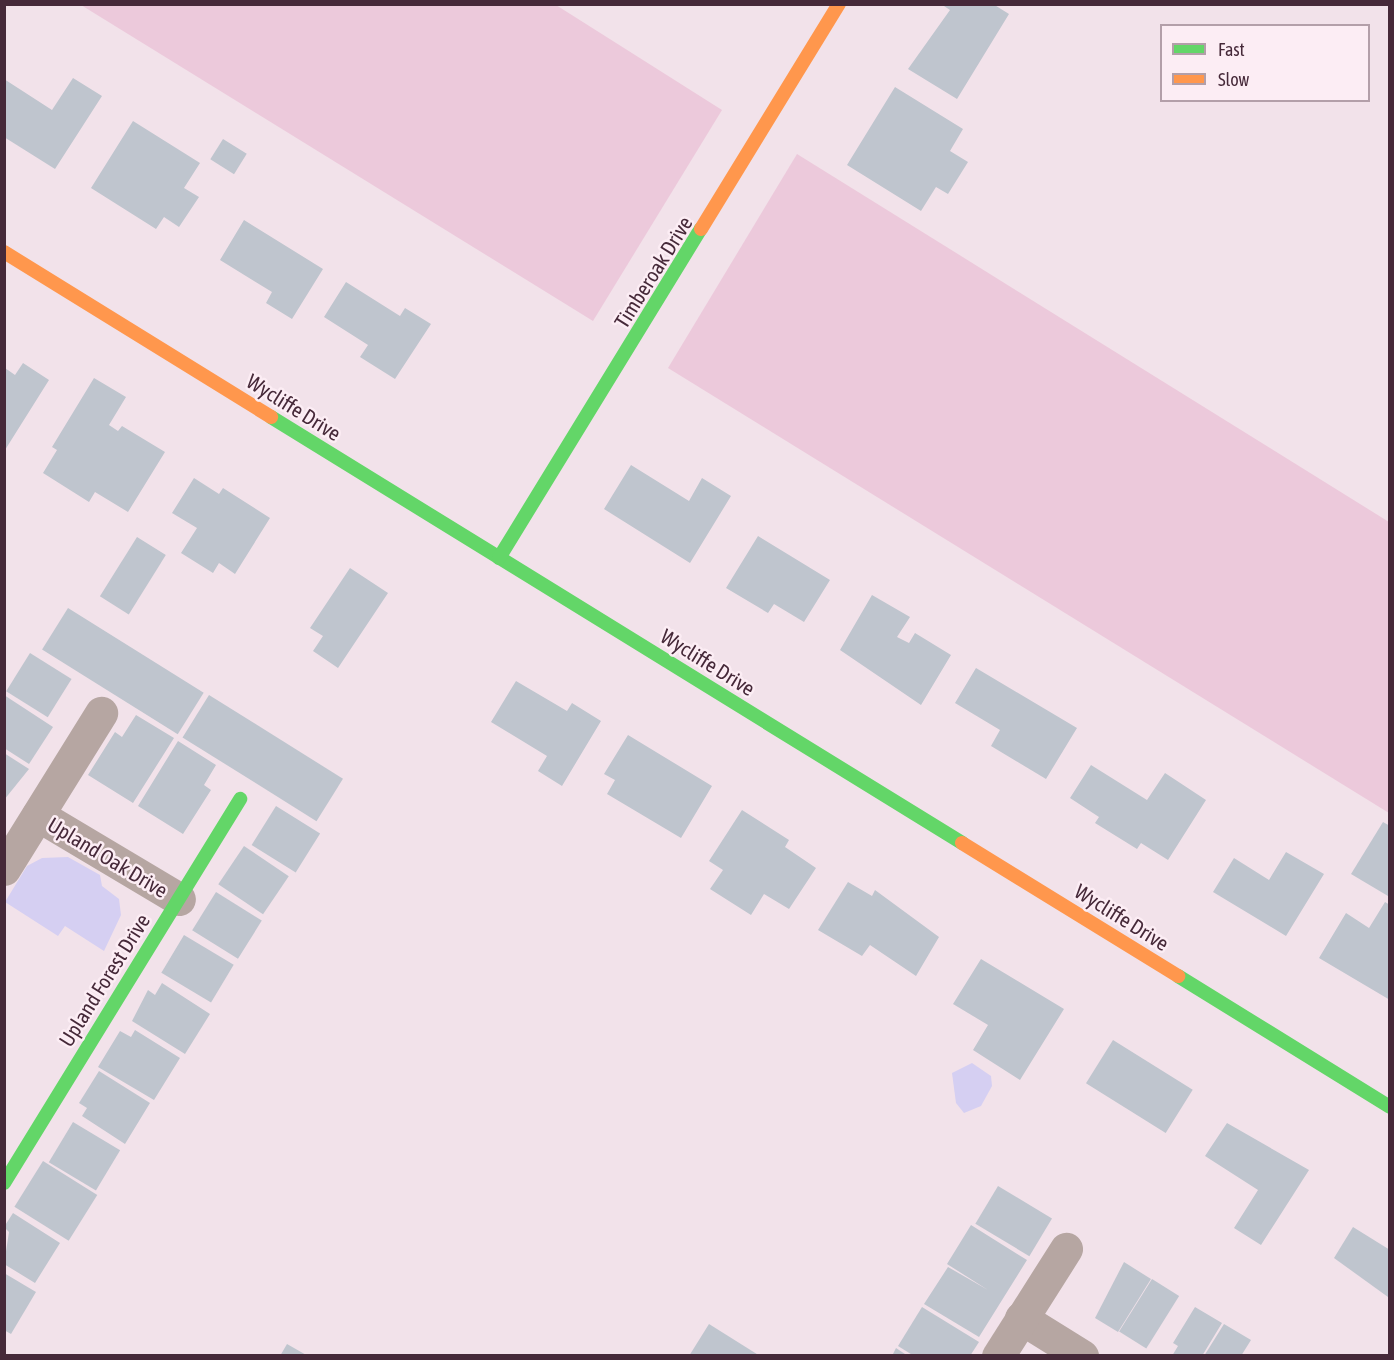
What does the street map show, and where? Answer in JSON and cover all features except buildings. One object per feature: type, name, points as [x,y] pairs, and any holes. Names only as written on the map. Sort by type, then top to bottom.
[{"type":"street","name":"Timberoak Drive","points":[[499,558],[839,4]]},
{"type":"street","name":"Wycliffe Drive","points":[[4,252],[1389,1107]]},
{"type":"street","points":[[4,870],[101,713]]},
{"type":"street","name":"Upland Forest Drive","points":[[4,1183],[240,799]]},
{"type":"street","name":"Upland Oak Drive","points":[[38,815],[178,899]]},
{"type":"street","points":[[998,1356],[1066,1249]]},
{"type":"street","points":[[1021,1318],[1082,1356]]},
{"type":"shaded area","points":[[81,5],[556,5],[722,110],[593,321]]},
{"type":"shaded area","points":[[797,154],[1389,522],[1389,813],[668,368]]},
{"type":"shaded area","points":[[68,857],[100,875],[102,886],[119,899],[121,915],[104,951],[65,926],[58,936],[5,902],[27,866],[42,858]]},
{"type":"shaded area","points":[[972,1063],[991,1076],[992,1086],[981,1106],[964,1113],[956,1103],[952,1073]]},
{"type":"traffic: fast","points":[[499,558],[701,229]]},
{"type":"traffic: fast","points":[[271,417],[962,843]]},
{"type":"traffic: fast","points":[[4,1183],[240,799]]},
{"type":"traffic: fast","points":[[1178,976],[1390,1107]]},
{"type":"traffic: slow","points":[[701,229],[839,4]]},
{"type":"traffic: slow","points":[[4,252],[271,417]]},
{"type":"traffic: slow","points":[[962,843],[1178,976]]}]
